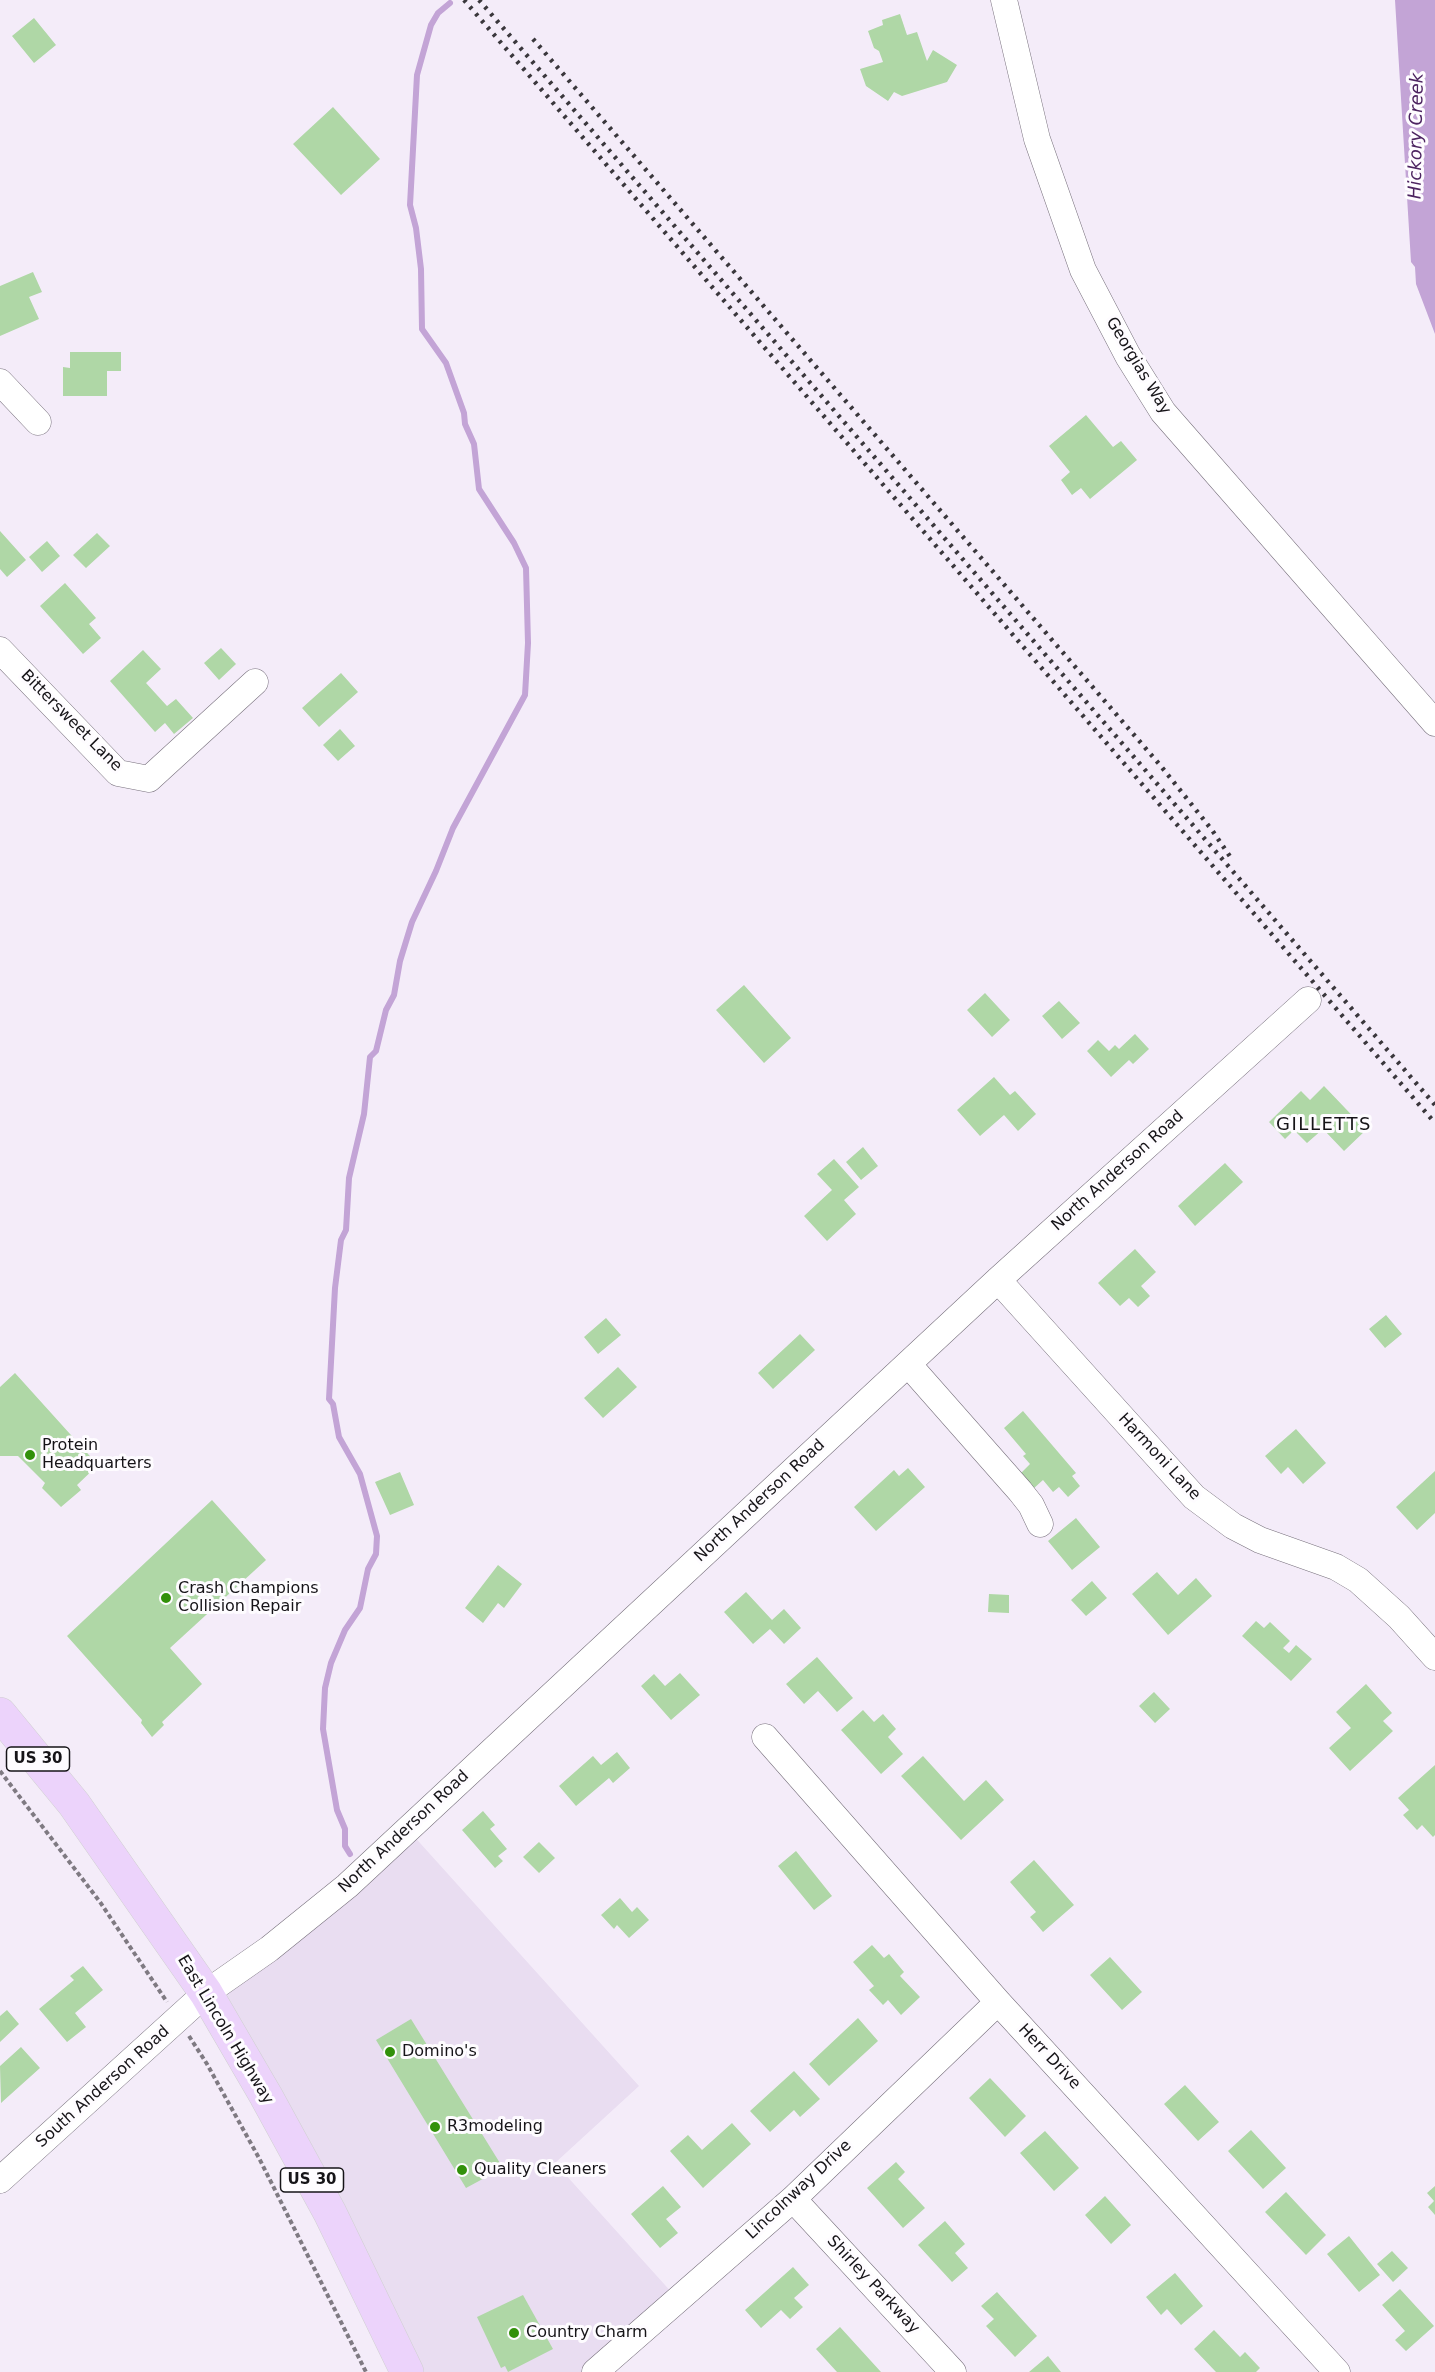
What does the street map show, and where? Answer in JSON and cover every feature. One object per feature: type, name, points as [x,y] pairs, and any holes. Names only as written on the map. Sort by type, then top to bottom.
[{"type":"main road","name":"East Lincoln Highway","points":[[0,1714],[74,1804],[206,1993],[325,2204],[407,2372]]},
{"type":"street","name":"Georgias Way","points":[[1004,0],[1037,140],[1083,270],[1128,356],[1163,412],[1435,723]]},
{"type":"street","points":[[0,382],[38,422]]},
{"type":"street","name":"Bittersweet Lane","points":[[0,650],[118,773],[149,779],[255,682]]},
{"type":"street","name":"North Anderson Road","points":[[206,1993],[269,1949],[347,1886],[998,1280],[1308,1000]]},
{"type":"street","name":"Harmoni Lane","points":[[998,1280],[1194,1497],[1225,1521],[1251,1535],[1336,1567],[1358,1580],[1399,1617],[1435,1657]]},
{"type":"street","points":[[908,1364],[1020,1491],[1040,1524]]},
{"type":"street","name":"Herr Drive","points":[[765,1737],[998,2002],[1337,2372]]},
{"type":"street","name":"South Anderson Road","points":[[0,2181],[206,1993]]},
{"type":"street","name":"Lincolnway Drive","points":[[595,2372],[793,2199],[998,2002]]},
{"type":"street","name":"Shirley Parkway","points":[[793,2199],[952,2372]]},
{"type":"path","points":[[0,1771],[100,1902],[167,2003]]},
{"type":"path","points":[[193,2042],[259,2158],[366,2372]]},
{"type":"shaded area","points":[[411,1833],[639,2086],[555,2163],[674,2295],[586,2372],[412,2372],[213,1995]]},
{"type":"water","name":"Hickory Creek","points":[[1395,0],[1435,0],[1435,334],[1416,284],[1415,267],[1411,262]]},
{"type":"building","points":[[900,14],[907,35],[917,32],[927,61],[933,50],[957,65],[947,82],[902,96],[894,92],[888,101],[866,86],[860,69],[883,62],[879,51],[874,48],[868,31],[883,25],[882,20]]},
{"type":"building","points":[[34,18],[56,45],[34,63],[12,36]]},
{"type":"building","points":[[333,107],[380,159],[341,195],[293,144]]},
{"type":"building","points":[[33,272],[42,292],[29,297],[39,319],[0,336],[0,286]]},
{"type":"building","points":[[70,352],[121,352],[121,371],[107,371],[107,396],[63,396],[63,367],[70,368]]},
{"type":"building","points":[[1086,415],[1113,447],[1121,441],[1137,460],[1090,499],[1081,488],[1072,495],[1061,480],[1070,472],[1049,446]]},
{"type":"building","points":[[0,531],[26,560],[7,577],[0,569]]},
{"type":"building","points":[[97,533],[110,546],[86,568],[73,555]]},
{"type":"building","points":[[47,541],[60,556],[42,572],[29,557]]},
{"type":"building","points":[[65,583],[96,618],[89,624],[101,638],[83,654],[40,606]]},
{"type":"building","points":[[221,648],[236,664],[219,680],[204,663]]},
{"type":"building","points":[[143,650],[161,669],[146,683],[167,706],[176,699],[193,718],[174,734],[165,723],[155,732],[110,681]]},
{"type":"building","points":[[341,673],[358,692],[319,727],[302,708]]},
{"type":"building","points":[[340,729],[355,746],[338,761],[323,745]]},
{"type":"building","points":[[744,985],[791,1038],[764,1063],[716,1010]]},
{"type":"building","points":[[985,993],[1010,1020],[992,1037],[967,1010]]},
{"type":"building","points":[[1059,1001],[1080,1023],[1062,1039],[1042,1016]]},
{"type":"building","points":[[1135,1034],[1149,1049],[1133,1064],[1129,1060],[1111,1077],[1087,1051],[1098,1040],[1109,1051],[1115,1045],[1119,1049]]},
{"type":"building","points":[[994,1077],[1010,1095],[1015,1091],[1036,1114],[1018,1131],[1004,1115],[980,1136],[957,1110]]},
{"type":"building","points":[[1324,1086],[1366,1130],[1344,1151],[1323,1129],[1307,1143],[1294,1130],[1285,1139],[1269,1122],[1301,1091],[1310,1100]]},
{"type":"building","points":[[863,1147],[878,1166],[861,1180],[846,1162]]},
{"type":"building","points":[[834,1159],[859,1187],[844,1200],[856,1214],[827,1241],[804,1216],[832,1190],[817,1174]]},
{"type":"building","points":[[1225,1163],[1243,1182],[1195,1226],[1178,1206]]},
{"type":"building","points":[[1135,1249],[1156,1272],[1141,1286],[1150,1296],[1138,1307],[1129,1298],[1120,1306],[1098,1283]]},
{"type":"building","points":[[1386,1315],[1402,1334],[1385,1348],[1369,1329]]},
{"type":"building","points":[[606,1318],[621,1335],[598,1354],[584,1337]]},
{"type":"building","points":[[800,1334],[815,1350],[773,1389],[758,1373]]},
{"type":"building","points":[[618,1367],[637,1387],[603,1418],[584,1398]]},
{"type":"building","points":[[15,1373],[98,1465],[77,1485],[81,1490],[61,1507],[42,1488],[45,1483],[18,1456],[0,1456],[0,1387]]},
{"type":"building","points":[[1023,1411],[1076,1473],[1072,1476],[1080,1486],[1068,1497],[1059,1487],[1053,1492],[1043,1480],[1033,1489],[1020,1474],[1030,1464],[1023,1456],[1026,1454],[1004,1428]]},
{"type":"building","points":[[1296,1429],[1326,1463],[1303,1484],[1288,1467],[1281,1474],[1265,1456]]},
{"type":"building","points":[[908,1468],[925,1487],[876,1531],[854,1507],[894,1470],[899,1476]]},
{"type":"building","points":[[1435,1471],[1435,1513],[1417,1530],[1396,1507]]},
{"type":"building","points":[[400,1472],[414,1505],[390,1515],[375,1482]]},
{"type":"building","name":"Crash Champions Collision Repair","points":[[212,1500],[266,1560],[170,1648],[202,1684],[162,1722],[164,1725],[152,1737],[141,1723],[142,1720],[67,1636]]},
{"type":"building","points":[[1076,1518],[1100,1547],[1072,1570],[1048,1541]]},
{"type":"building","points":[[498,1565],[522,1584],[504,1608],[498,1603],[483,1623],[465,1608]]},
{"type":"building","points":[[1157,1572],[1178,1595],[1196,1578],[1212,1596],[1168,1635],[1132,1594]]},
{"type":"building","points":[[1092,1581],[1107,1598],[1086,1616],[1071,1600]]},
{"type":"building","points":[[746,1592],[772,1620],[784,1609],[801,1628],[784,1644],[770,1629],[753,1644],[724,1612]]},
{"type":"building","points":[[989,1594],[1009,1595],[1009,1613],[988,1612]]},
{"type":"building","points":[[1256,1621],[1264,1628],[1270,1622],[1290,1641],[1283,1648],[1289,1653],[1296,1645],[1312,1659],[1291,1681],[1242,1636]]},
{"type":"building","points":[[817,1657],[853,1698],[837,1712],[818,1691],[804,1704],[786,1684]]},
{"type":"building","points":[[680,1673],[700,1695],[671,1720],[641,1686],[654,1674],[665,1686]]},
{"type":"building","points":[[1366,1684],[1392,1713],[1383,1721],[1393,1731],[1350,1771],[1329,1748],[1351,1728],[1336,1712]]},
{"type":"building","points":[[1154,1692],[1170,1709],[1155,1723],[1139,1706]]},
{"type":"building","points":[[863,1710],[874,1722],[883,1714],[896,1729],[888,1737],[903,1754],[881,1774],[841,1730]]},
{"type":"building","points":[[617,1752],[630,1768],[613,1783],[609,1778],[576,1806],[559,1786],[593,1756],[601,1765]]},
{"type":"building","points":[[923,1756],[964,1801],[986,1780],[1004,1800],[961,1840],[901,1776]]},
{"type":"building","points":[[1435,1765],[1435,1835],[1433,1837],[1422,1825],[1417,1830],[1403,1815],[1409,1810],[1398,1798]]},
{"type":"building","points":[[483,1811],[495,1825],[490,1829],[507,1849],[498,1856],[503,1861],[495,1868],[462,1830]]},
{"type":"building","points":[[539,1842],[555,1858],[539,1873],[523,1857]]},
{"type":"building","points":[[796,1851],[832,1896],[814,1910],[778,1866]]},
{"type":"building","points":[[1034,1860],[1074,1905],[1043,1932],[1030,1917],[1036,1912],[1010,1882]]},
{"type":"building","points":[[620,1898],[632,1912],[637,1907],[649,1920],[629,1938],[617,1925],[614,1929],[601,1915]]},
{"type":"building","points":[[872,1945],[884,1958],[889,1954],[904,1972],[900,1976],[920,1997],[901,2015],[888,2000],[883,2005],[869,1990],[874,1986],[853,1962]]},
{"type":"building","points":[[1110,1957],[1142,1992],[1122,2010],[1090,1975]]},
{"type":"building","points":[[83,1966],[103,1990],[75,2013],[86,2027],[67,2042],[39,2009],[74,1980],[70,1976]]},
{"type":"building","points":[[7,2010],[19,2024],[0,2042],[0,2016]]},
{"type":"building","points":[[858,2018],[878,2041],[829,2086],[809,2064]]},
{"type":"building","points":[[411,2019],[503,2168],[466,2188],[376,2040]]},
{"type":"building","points":[[21,2047],[40,2068],[1,2103],[0,2066]]},
{"type":"building","points":[[794,2071],[820,2099],[800,2117],[794,2110],[770,2132],[750,2111]]},
{"type":"building","points":[[990,2078],[1026,2116],[1005,2137],[969,2098]]},
{"type":"building","points":[[1185,2085],[1219,2122],[1198,2141],[1164,2104]]},
{"type":"building","points":[[732,2123],[751,2144],[703,2188],[670,2151],[688,2135],[702,2150]]},
{"type":"building","points":[[1251,2130],[1286,2168],[1263,2189],[1228,2151]]},
{"type":"building","points":[[1045,2131],[1079,2168],[1054,2191],[1020,2153]]},
{"type":"building","points":[[896,2162],[905,2172],[898,2179],[925,2208],[903,2228],[867,2188]]},
{"type":"building","points":[[663,2186],[681,2207],[666,2219],[678,2233],[660,2248],[631,2214]]},
{"type":"building","points":[[1435,2186],[1435,2215],[1428,2207],[1434,2201],[1427,2193]]},
{"type":"building","points":[[1286,2192],[1326,2235],[1306,2255],[1265,2212]]},
{"type":"building","points":[[1105,2196],[1131,2225],[1111,2244],[1085,2215]]},
{"type":"building","points":[[945,2221],[965,2244],[955,2253],[968,2268],[952,2282],[918,2245]]},
{"type":"building","points":[[1349,2236],[1380,2275],[1359,2292],[1327,2254]]},
{"type":"building","points":[[1392,2251],[1408,2268],[1393,2282],[1377,2264]]},
{"type":"building","points":[[793,2267],[809,2285],[794,2298],[803,2307],[790,2319],[781,2310],[761,2328],[745,2310]]},
{"type":"building","points":[[1175,2273],[1203,2306],[1181,2325],[1167,2309],[1161,2315],[1146,2297]]},
{"type":"building","points":[[1400,2289],[1434,2326],[1406,2351],[1395,2340],[1405,2331],[1382,2305]]},
{"type":"building","points":[[997,2292],[1037,2336],[1015,2357],[986,2326],[994,2319],[981,2306]]},
{"type":"building","name":"Country Charm","points":[[523,2295],[553,2349],[508,2372],[505,2366],[501,2368],[477,2317]]},
{"type":"building","points":[[840,2327],[881,2372],[837,2372],[816,2349]]},
{"type":"building","points":[[1214,2330],[1240,2357],[1245,2352],[1260,2368],[1256,2372],[1216,2372],[1194,2349]]},
{"type":"building","points":[[1048,2356],[1061,2372],[1029,2372]]},
{"type":"waterway","points":[[350,1854],[345,1846],[345,1829],[337,1810],[323,1729],[325,1688],[331,1663],[345,1630],[360,1608],[368,1569],[376,1554],[377,1536],[360,1474],[339,1437],[333,1404],[329,1399],[335,1288],[341,1240],[346,1230],[349,1178],[364,1114],[370,1057],[376,1051],[386,1010],[394,995],[400,961],[412,922],[453,828],[525,695],[528,643],[526,568],[514,543],[479,489],[474,444],[465,424],[464,413],[446,363],[422,329],[421,269],[416,228],[410,205],[417,75],[431,25],[438,13],[450,3]]},
{"type":"railway","points":[[464,0],[1435,1123]]},
{"type":"railway","points":[[479,0],[1435,1105]]},
{"type":"railway","points":[[533,39],[1160,765],[1212,830],[1231,858]]},
{"type":"place","name":"Protein Headquarters","points":[[30,1455]]},
{"type":"place","name":"Crash Champions Collision Repair","points":[[166,1598]]},
{"type":"place","name":"Domino's","points":[[390,2052]]},
{"type":"place","name":"R3modeling","points":[[435,2127]]},
{"type":"place","name":"Quality Cleaners","points":[[462,2170]]},
{"type":"place","name":"Country Charm","points":[[514,2333]]},
{"type":"district","name":"GILLETTS","points":[[1324,1125]]}]
